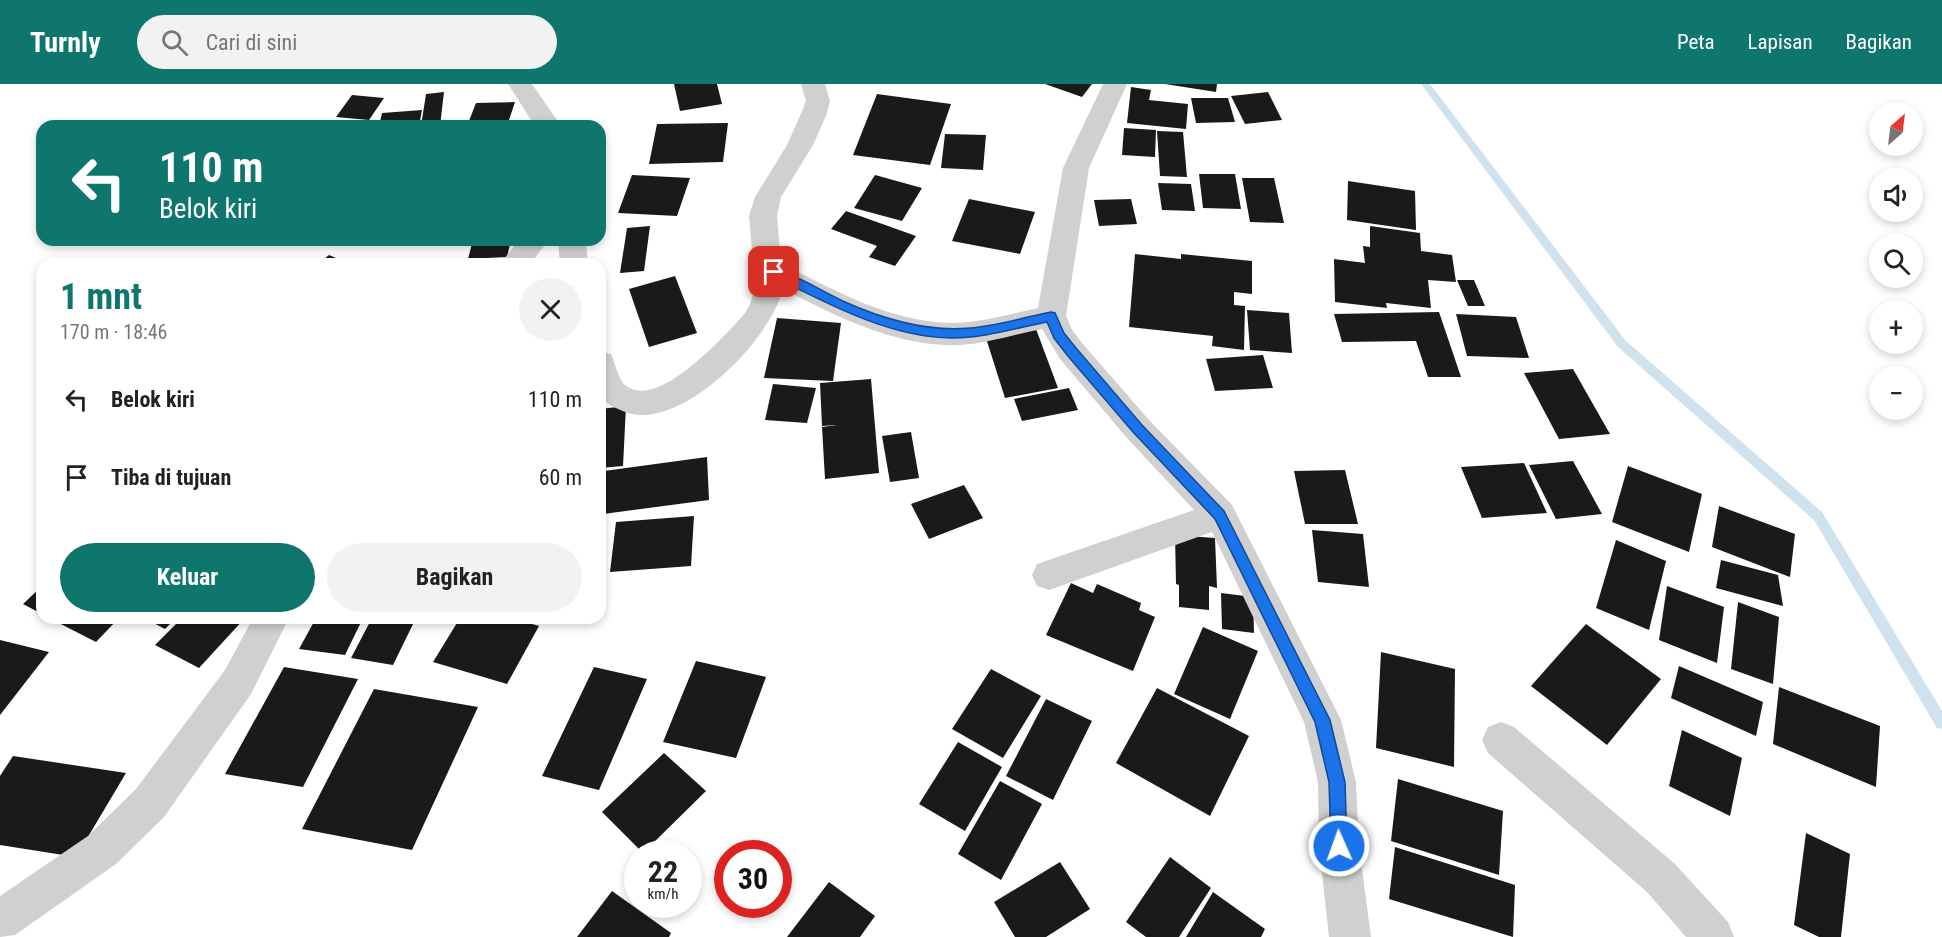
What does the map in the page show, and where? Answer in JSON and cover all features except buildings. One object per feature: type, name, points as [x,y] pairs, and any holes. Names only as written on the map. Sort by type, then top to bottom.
[{"type":"street","points":[[520,84],[544,120]]},
{"type":"street","points":[[606,378],[611,391],[638,404],[664,398],[700,375],[733,347],[762,309],[774,272],[766,250],[763,216],[768,197],[800,145],[813,116],[818,101],[813,84]]},
{"type":"street","points":[[1115,84],[1076,168],[1051,316],[1059,335],[1071,351],[1138,429],[1220,515],[1322,720],[1337,782],[1339,846],[1350,937]]},
{"type":"street","points":[[519,258],[530,246]]},
{"type":"street","points":[[774,272],[875,319],[949,334],[972,333],[1051,316]]},
{"type":"street","points":[[1049,575],[1220,515]]},
{"type":"street","points":[[0,920],[102,850],[150,803],[238,682],[268,624]]},
{"type":"street","points":[[1501,740],[1661,878],[1713,937]]},
{"type":"waterway","points":[[1425,84],[1622,344],[1818,516],[1942,723]]},
{"type":"route","points":[[774,272],[875,319],[949,334],[972,333],[1051,316],[1059,335],[1071,351],[1138,429],[1220,515],[1322,720],[1337,782],[1339,846]]}]
